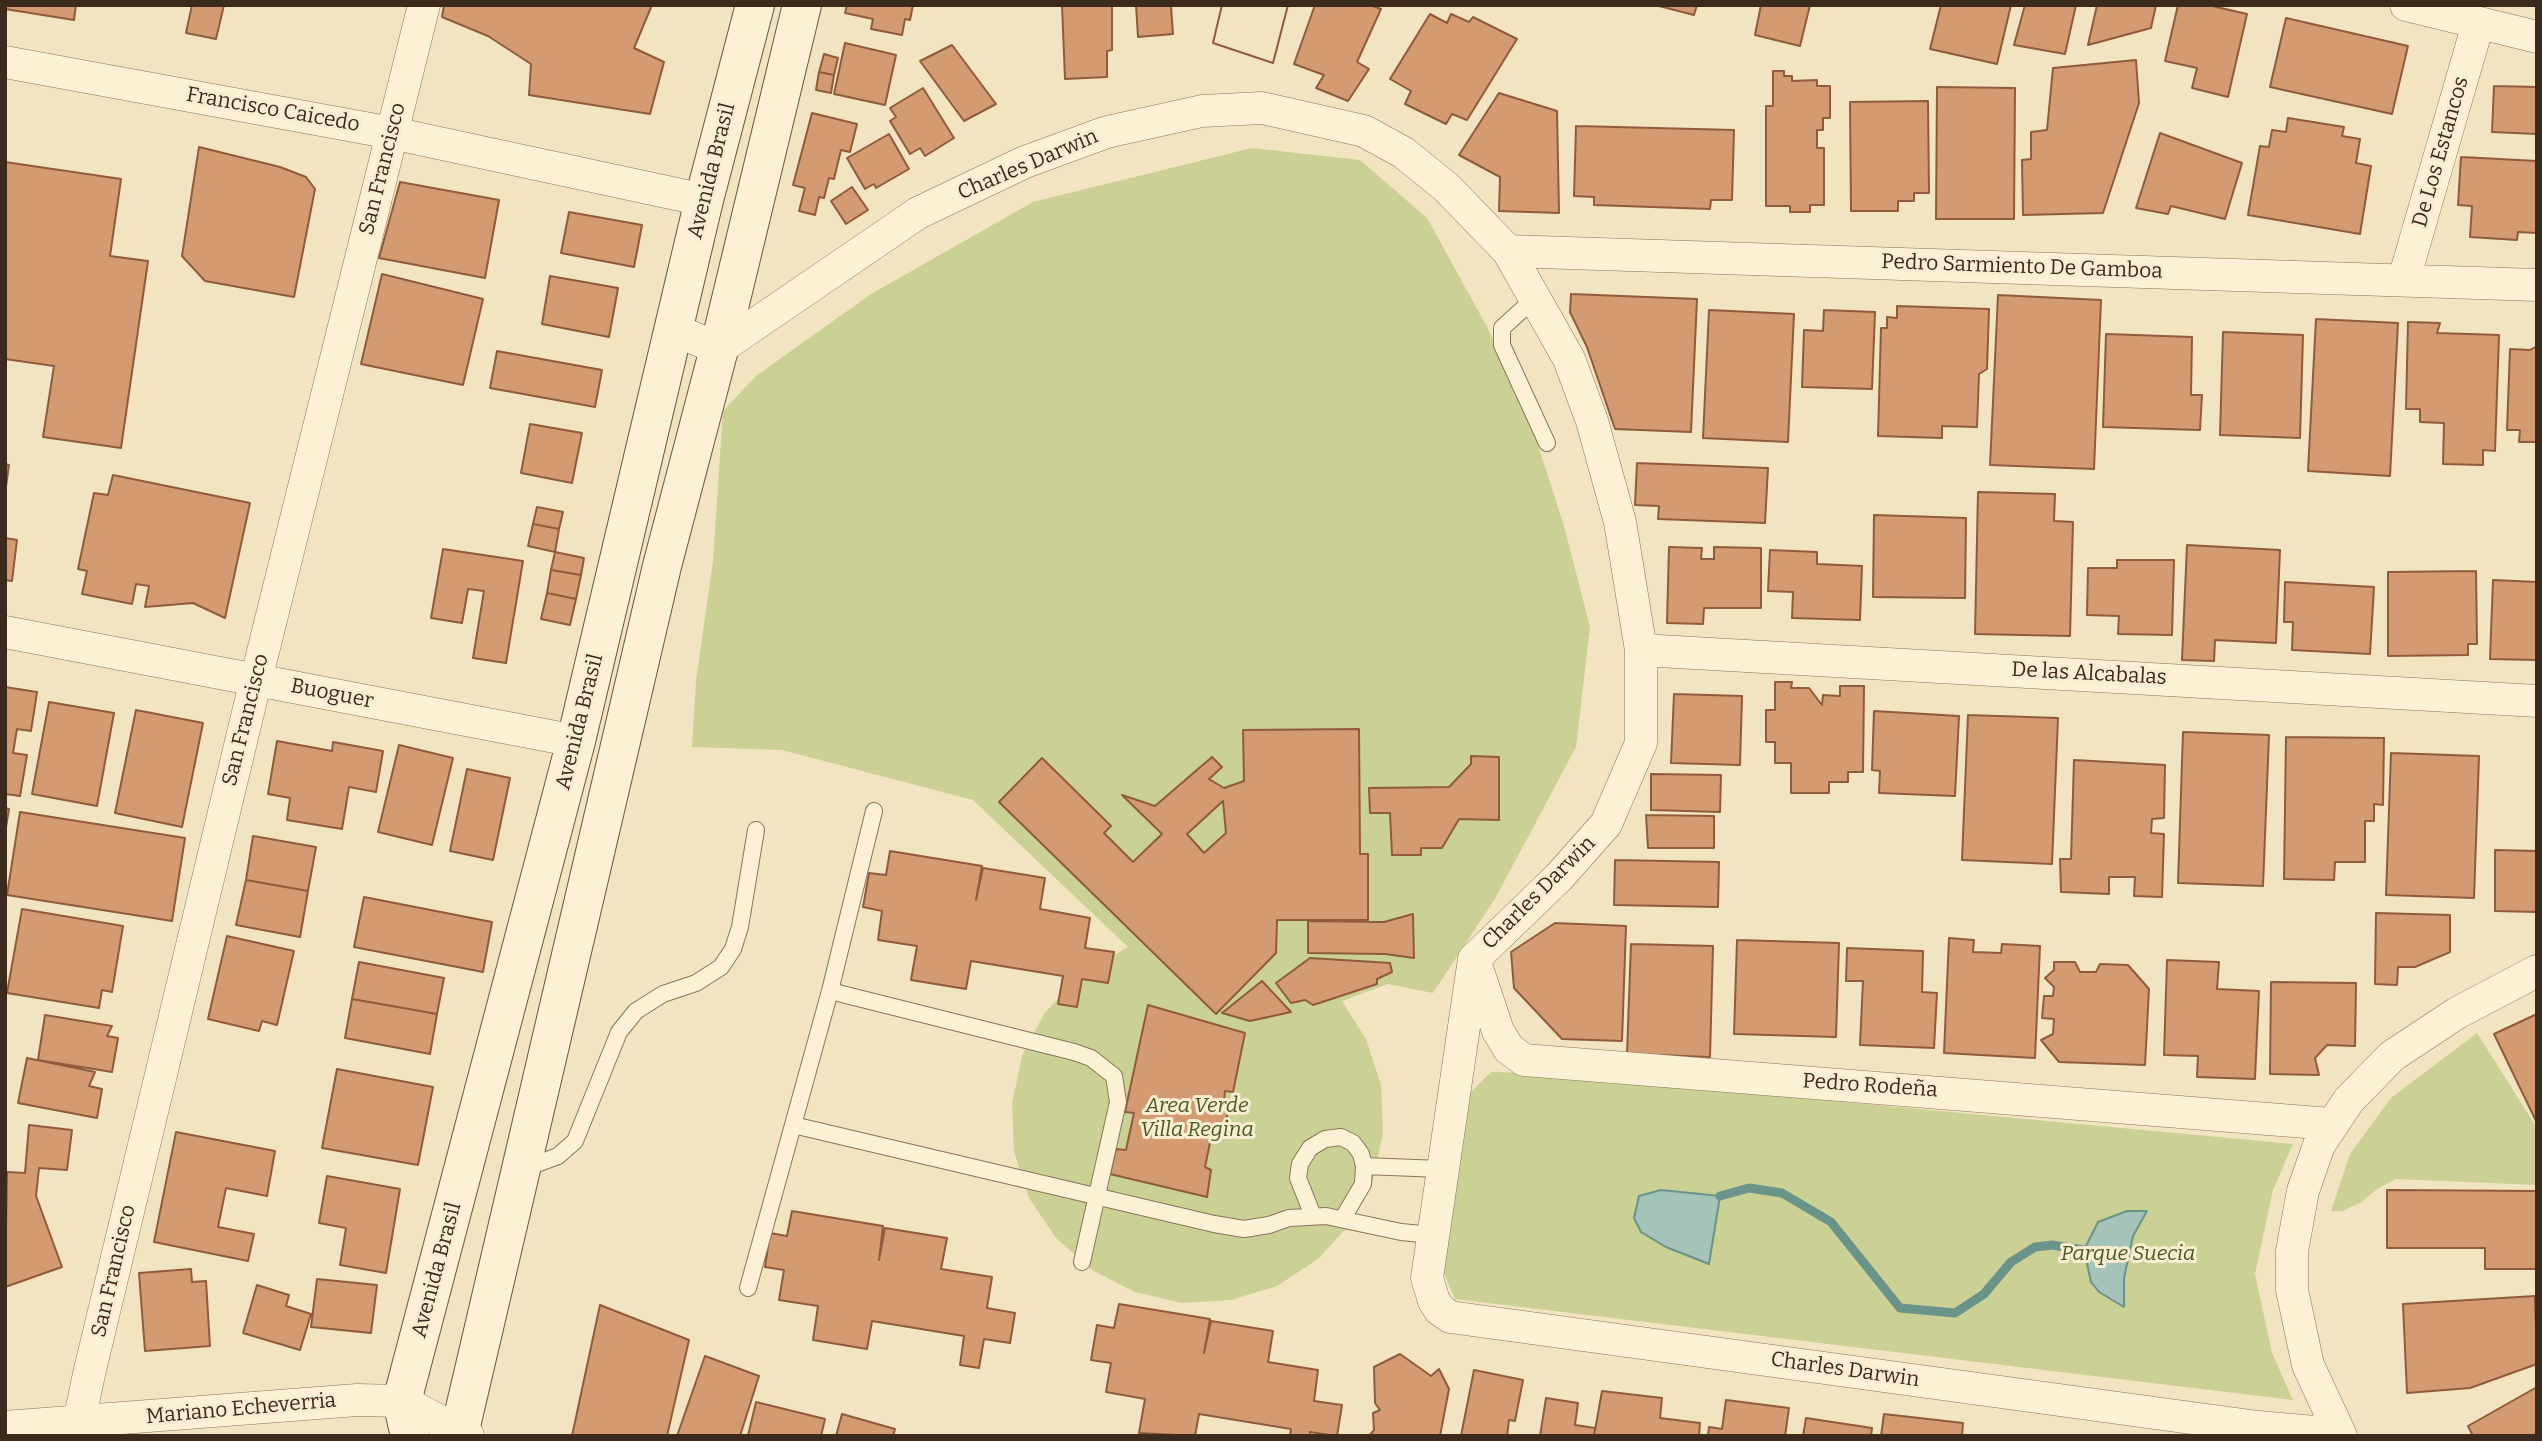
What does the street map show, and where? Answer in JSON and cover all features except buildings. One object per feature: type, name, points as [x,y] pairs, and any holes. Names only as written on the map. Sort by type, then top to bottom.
[{"type":"street","name":"San Francisco","points":[[79,1429],[256,680],[424,5]]},
{"type":"street","name":"Avenida Brasil","points":[[406,1419],[576,741],[704,200],[755,5]]},
{"type":"street","name":"Avenida Brasil","points":[[463,1434],[521,1170],[662,566],[719,349],[802,5]]},
{"type":"street","points":[[2406,5],[2509,24]]},
{"type":"street","name":"De Los Estancos","points":[[2404,279],[2509,24]]},
{"type":"street","name":"Francisco Caicedo","points":[[5,62],[392,132],[704,200]]},
{"type":"street","name":"Charles Darwin","points":[[719,349],[918,213],[1025,162],[1096,136],[1202,111],[1262,108],[1364,131],[1404,153],[1446,187],[1508,251],[1569,359],[1592,421],[1620,522],[1641,650],[1641,743],[1606,824],[1559,877],[1474,959],[1432,1235],[1427,1278],[1434,1301],[1450,1317],[2295,1432],[2337,1430]]},
{"type":"street","name":"Pedro Sarmiento De Gamboa","points":[[1508,251],[2537,285]]},
{"type":"street","points":[[673,329],[719,349]]},
{"type":"street","name":"Buoguer","points":[[5,632],[576,741]]},
{"type":"street","name":"De las Alcabalas","points":[[1641,650],[2537,701]]},
{"type":"street","name":"Pedro Rodeña","points":[[1474,959],[1486,1002],[1498,1031],[1509,1049],[1524,1060],[2331,1124]]},
{"type":"street","points":[[2337,1430],[2308,1365],[2292,1290],[2292,1251],[2303,1191],[2319,1144],[2331,1124],[2368,1078],[2392,1056],[2457,1013],[2537,971]]},
{"type":"street","name":"Mariano Echeverria","points":[[5,1427],[79,1429],[357,1400],[406,1419],[463,1434]]},
{"type":"lane","points":[[1535,298],[1502,328],[1502,345],[1546,443]]},
{"type":"lane","points":[[748,1289],[830,991],[874,811]]},
{"type":"lane","points":[[521,1170],[558,1156],[575,1141],[619,1032],[636,1011],[663,994],[696,983],[722,967],[733,949],[740,926],[756,830]]},
{"type":"lane","points":[[830,991],[1074,1052],[1105,1068],[1114,1076],[1118,1091],[1099,1196],[1082,1262]]},
{"type":"lane","points":[[793,1125],[1244,1229],[1289,1218],[1313,1216],[1343,1218],[1401,1232],[1432,1235]]},
{"type":"lane","points":[[1313,1216],[1297,1178],[1300,1164],[1310,1148],[1325,1139],[1341,1137],[1353,1143],[1361,1154],[1364,1166],[1363,1184],[1343,1218]]},
{"type":"lane","points":[[1364,1166],[1441,1169]]},
{"type":"green space","name":"Area Verde Villa Regina","points":[[1252,148],[1360,160],[1427,218],[1486,325],[1528,414],[1564,526],[1590,627],[1576,747],[1496,897],[1433,993],[1388,984],[1342,1001],[1366,1039],[1381,1085],[1383,1133],[1373,1180],[1351,1223],[1318,1259],[1277,1286],[1231,1300],[1182,1303],[1135,1292],[1092,1270],[1056,1238],[1029,1198],[1014,1152],[1012,1104],[1022,1056],[1044,1014],[1076,978],[1128,947],[973,800],[782,750],[692,747],[696,681],[713,561],[723,411],[756,376],[871,294],[1033,202]]},
{"type":"green space","points":[[2477,1033],[2537,1128],[2537,1185],[2396,1179],[2377,1189],[2360,1203],[2342,1211],[2331,1211],[2350,1154],[2391,1098]]},
{"type":"green space","name":"Parque Suecia","points":[[1491,1072],[1533,1073],[2293,1144],[2273,1190],[2255,1274],[2272,1353],[2293,1400],[1455,1299],[1439,1262],[1462,1101]]},
{"type":"water","points":[[1661,1190],[1720,1196],[1709,1264],[1666,1247],[1641,1232],[1634,1218],[1639,1196]]},
{"type":"water","points":[[2127,1211],[2147,1211],[2133,1236],[2124,1278],[2124,1307],[2099,1292],[2091,1282],[2084,1250],[2098,1222]]},
{"type":"waterway","points":[[1720,1196],[1749,1188],[1782,1193],[1831,1222],[1900,1308],[1955,1313],[1984,1294],[2011,1262],[2035,1247],[2052,1245],[2084,1250]]}]
